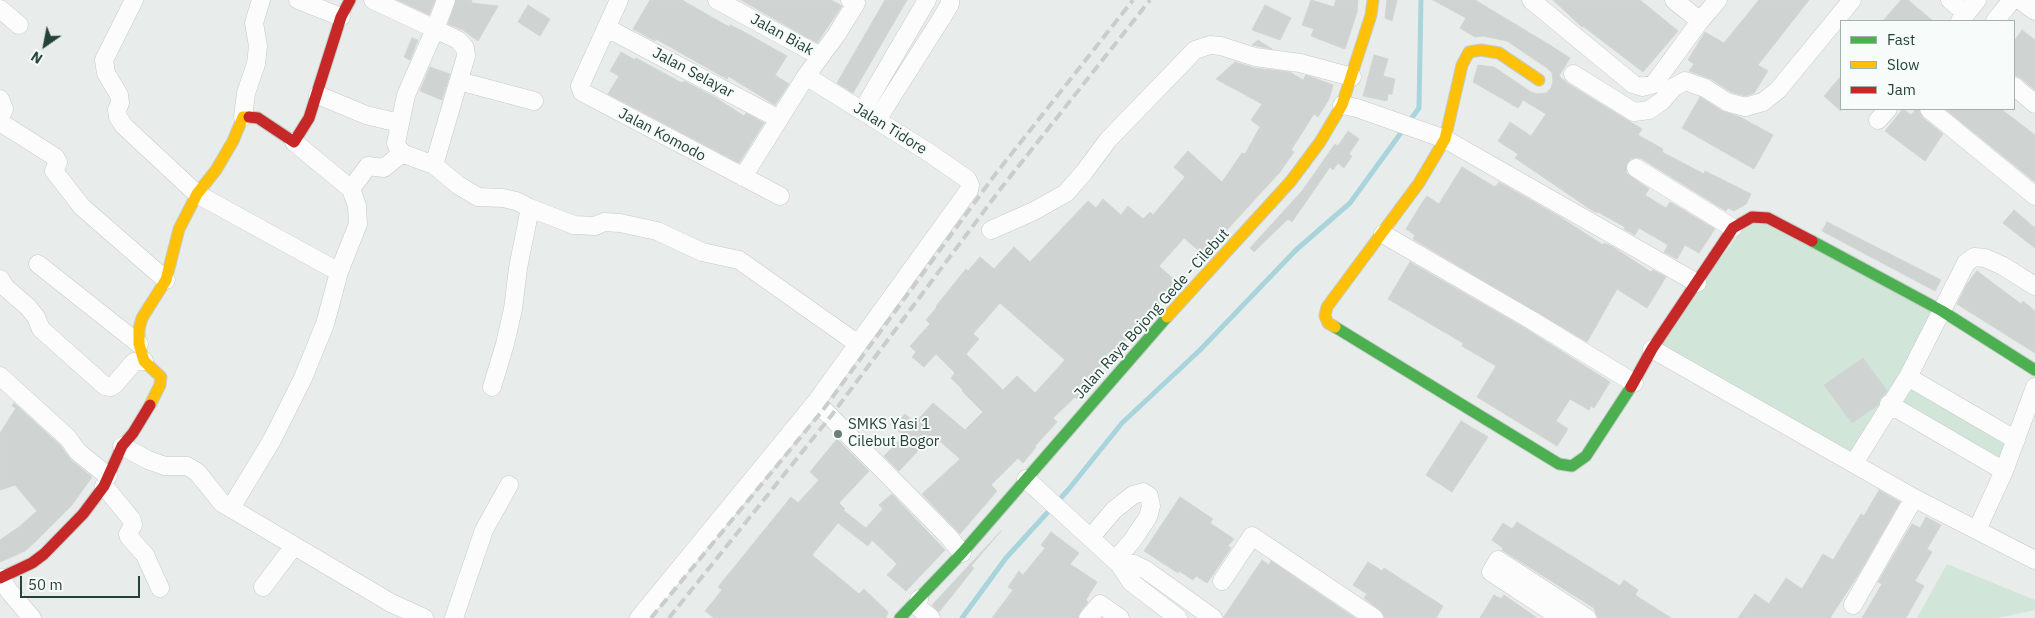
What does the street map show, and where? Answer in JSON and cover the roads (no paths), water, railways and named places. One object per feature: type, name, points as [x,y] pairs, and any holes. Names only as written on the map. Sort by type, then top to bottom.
[{"type":"street","points":[[134,0],[104,60],[106,72],[119,95],[118,117],[128,130],[160,157],[197,194],[339,272]]},
{"type":"street","points":[[32,618],[9,591],[1,578],[44,554],[84,514],[106,481],[122,446],[133,433],[156,396],[161,377],[144,361],[139,344],[139,329],[142,318],[166,280],[178,229],[197,194],[216,170],[233,142],[243,117],[246,93],[256,64],[258,46],[254,23],[261,0]]},
{"type":"street","points":[[298,0],[341,17]]},
{"type":"street","points":[[294,142],[309,118],[341,17],[350,0]]},
{"type":"street","points":[[373,0],[458,40],[465,48],[466,56],[434,165]]},
{"type":"street","points":[[446,0],[406,95],[396,143],[404,154],[434,165],[458,185],[478,197],[503,198],[516,201],[574,225],[595,226],[604,222],[620,223],[657,231],[702,252],[739,260],[858,344],[816,402],[639,618]]},
{"type":"street","points":[[607,28],[619,0]]},
{"type":"street","name":"Jalan Biak","points":[[717,0],[820,56]]},
{"type":"street","points":[[862,111],[928,0]]},
{"type":"street","points":[[877,120],[941,19],[950,4],[950,0]]},
{"type":"street","name":"Jalan Raya Bojong Gede - Cilebut","points":[[900,618],[1030,482],[1144,341],[1291,181],[1320,142],[1350,107],[1352,77],[1371,15],[1373,0]]},
{"type":"street","points":[[1531,0],[1633,84],[1642,87],[1654,84],[1700,21],[1718,0]]},
{"type":"street","points":[[1674,0],[1700,21]]},
{"type":"street","points":[[1573,74],[1634,112],[1649,110],[1662,101],[1674,87],[1685,81],[1704,88],[1727,102],[1745,107],[1763,102],[1778,90],[1852,0]]},
{"type":"street","points":[[1950,0],[1968,12]]},
{"type":"street","points":[[1996,20],[2012,0]]},
{"type":"street","points":[[2020,0],[2035,12]]},
{"type":"street","points":[[743,177],[806,76],[837,34],[853,2]]},
{"type":"street","points":[[0,9],[19,25]]},
{"type":"street","name":"Jalan Komodo","points":[[607,28],[580,86],[582,92],[780,196]]},
{"type":"street","name":"Jalan Selayar","points":[[607,28],[779,119]]},
{"type":"street","points":[[991,230],[1034,211],[1066,193],[1108,140],[1195,50],[1210,45],[1221,46],[1255,57],[1300,63],[1352,77]]},
{"type":"street","points":[[1539,80],[1500,53],[1481,50],[1469,52],[1462,65],[1445,139],[1419,183],[1327,307],[1325,316],[1328,323],[1559,464],[1572,466],[1586,456],[1634,384],[1652,349],[1733,228],[1752,217],[1768,218],[1942,311],[2035,370]]},
{"type":"street","name":"Jalan Tidore","points":[[806,76],[967,179],[970,185],[969,190],[858,344]]},
{"type":"street","points":[[459,81],[534,101]]},
{"type":"street","points":[[2015,87],[2035,104]]},
{"type":"street","points":[[318,94],[366,114],[400,123]]},
{"type":"street","points":[[0,99],[4,109],[0,117]]},
{"type":"street","points":[[1350,107],[1445,139],[1697,282]]},
{"type":"street","points":[[1930,110],[2035,196]]},
{"type":"street","points":[[231,508],[272,440],[303,378],[325,324],[339,272],[358,224],[357,206],[351,189],[294,142],[258,118],[243,117]]},
{"type":"street","points":[[0,122],[55,157],[58,162],[54,171],[82,207],[166,280]]},
{"type":"street","points":[[351,189],[368,166],[384,168],[397,157],[404,154]]},
{"type":"street","points":[[1636,168],[1733,228]]},
{"type":"street","points":[[492,387],[513,309],[518,268],[530,208]]},
{"type":"street","points":[[1383,234],[1533,321],[1634,384]]},
{"type":"street","points":[[1854,462],[1889,404],[1908,377],[1966,263],[1974,257],[1985,258],[2003,266],[2035,286]]},
{"type":"street","points":[[38,264],[139,344]]},
{"type":"street","points":[[0,279],[6,288],[28,307],[36,317],[41,329],[105,386],[111,387],[115,384],[134,362],[144,361]]},
{"type":"street","points":[[1652,349],[1854,462],[1914,498],[2035,560]]},
{"type":"street","points":[[0,376],[68,438],[78,452],[106,481],[132,520],[133,525],[129,537],[146,555],[160,588]]},
{"type":"street","points":[[1908,377],[2016,440]]},
{"type":"street","points":[[1977,530],[2004,471],[2035,387]]},
{"type":"street","points":[[816,402],[947,534],[962,553]]},
{"type":"street","points":[[1889,404],[2004,471]]},
{"type":"street","points":[[122,446],[148,460],[166,466],[187,466],[197,472],[215,496],[231,508],[391,603],[424,618]]},
{"type":"street","points":[[1030,482],[1117,562],[1131,582],[1178,618]]},
{"type":"street","points":[[454,618],[484,530],[509,485]]},
{"type":"street","points":[[1090,538],[1114,510],[1133,496],[1143,492],[1149,496],[1151,506],[1148,517],[1117,562]]},
{"type":"street","points":[[1853,605],[1914,498]]},
{"type":"street","points":[[1222,582],[1252,536],[1374,618]]},
{"type":"street","points":[[263,587],[294,546]]},
{"type":"street","points":[[1562,618],[1491,572],[1498,560],[1587,618]]},
{"type":"street","points":[[1117,562],[1134,564],[1146,570],[1213,618]]},
{"type":"street","points":[[919,599],[918,607],[931,618]]},
{"type":"street","points":[[1088,618],[1100,604],[1120,618]]},
{"type":"waterway","points":[[962,618],[1006,558],[1068,490],[1122,423],[1200,350],[1296,250],[1350,203],[1419,108],[1421,0]]},
{"type":"railway","points":[[651,618],[823,410],[994,176],[1133,0]]},
{"type":"railway","points":[[669,618],[831,416],[1002,187],[1150,0]]},
{"type":"place","name":"SMKS Yasi 1 Cilebut Bogor","points":[[838,434]]}]
